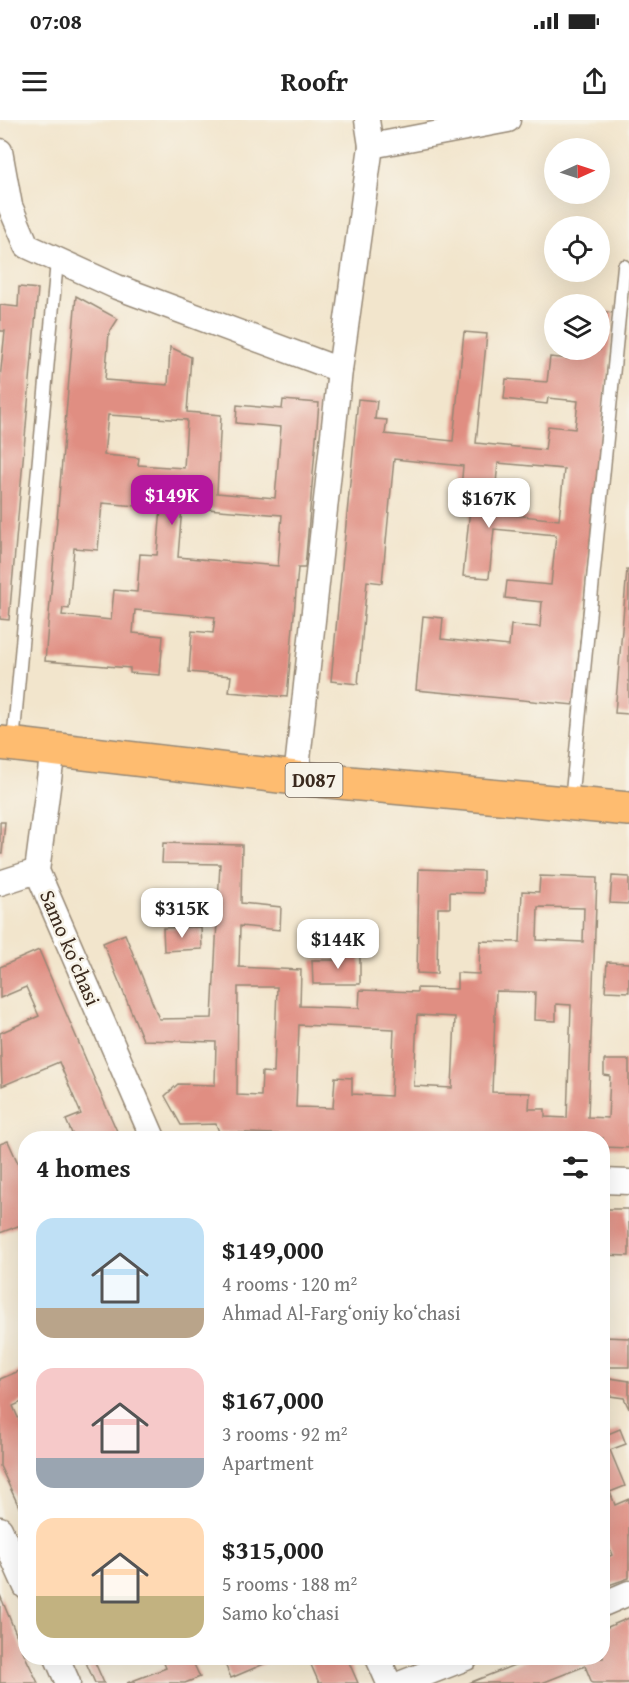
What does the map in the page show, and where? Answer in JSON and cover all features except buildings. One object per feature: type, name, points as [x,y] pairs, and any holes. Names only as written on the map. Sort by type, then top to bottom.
[{"type":"main road","name":"D087","points":[[6,744],[296,778],[629,809]]},
{"type":"street","points":[[296,778],[340,370],[371,146],[367,120]]},
{"type":"street","points":[[371,146],[508,120]]},
{"type":"street","points":[[0,151],[10,206],[27,246],[117,288],[340,370]]},
{"type":"street","name":"Samo koʻchasi","points":[[53,749],[37,871],[150,1131]]},
{"type":"street","points":[[0,883],[37,871]]},
{"type":"street","points":[[610,1181],[629,1182]]},
{"type":"street","points":[[0,1529],[18,1569]]},
{"type":"street","points":[[610,1601],[629,1593]]},
{"type":"street","points":[[60,1665],[68,1683]]},
{"type":"street","points":[[381,1665],[389,1683]]},
{"type":"street","points":[[402,1683],[448,1665]]},
{"type":"lane","points":[[6,744],[57,261]]},
{"type":"lane","points":[[571,804],[624,266]]}]
